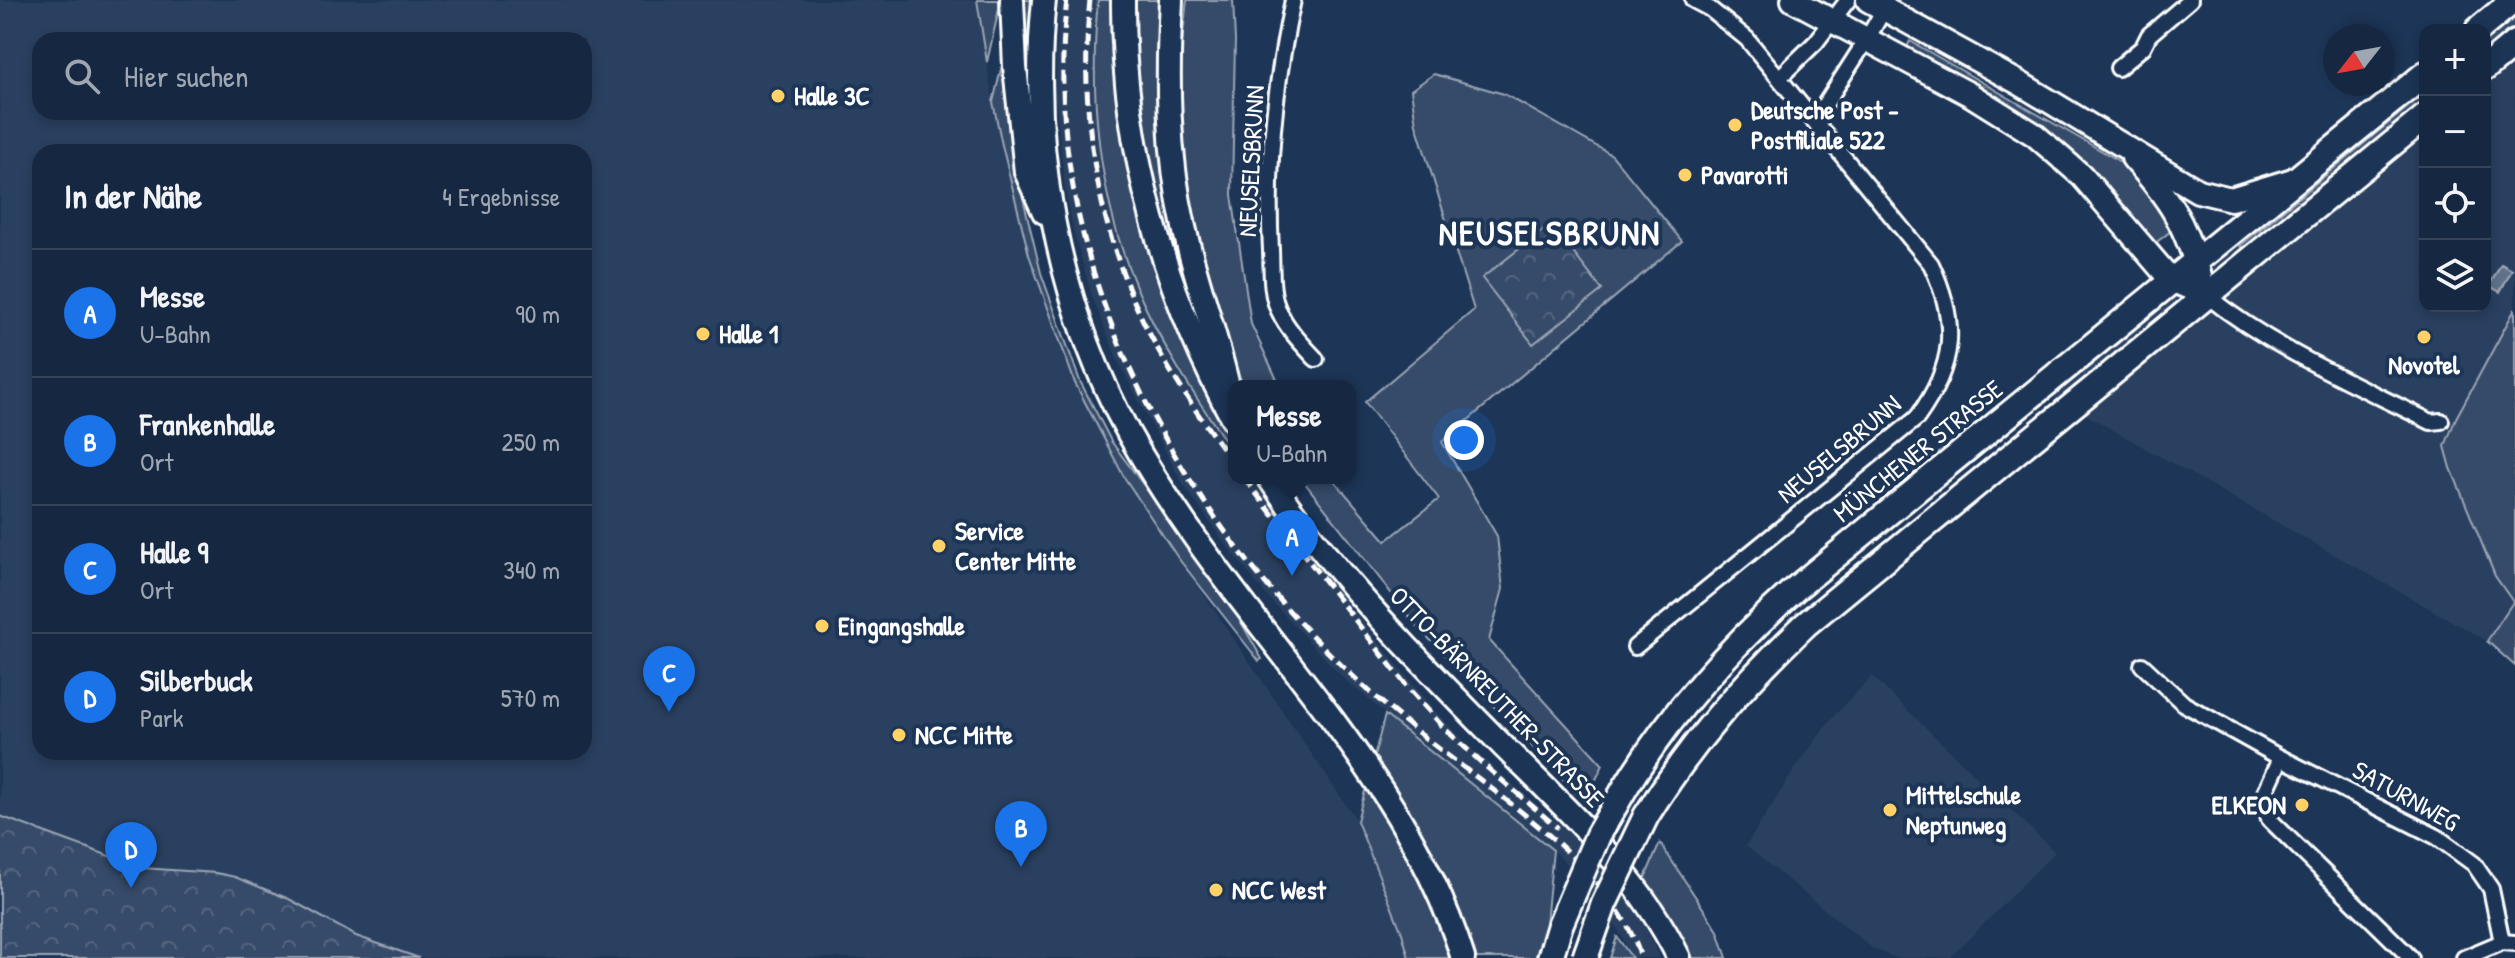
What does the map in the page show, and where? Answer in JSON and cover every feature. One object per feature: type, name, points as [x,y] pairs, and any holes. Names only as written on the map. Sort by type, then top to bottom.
[{"type":"main road","points":[[1012,0],[1017,95],[1026,172],[1058,247],[1087,340],[1129,433],[1183,521],[1351,743],[1390,802],[1426,866],[1463,958]]},
{"type":"main road","points":[[1044,0],[1040,57],[1041,118],[1048,190],[1058,247]]},
{"type":"main road","points":[[1123,0],[1125,61],[1134,133],[1155,231],[1188,327],[1228,409]]},
{"type":"main road","points":[[1171,0],[1169,117],[1176,186],[1192,264],[1228,384]]},
{"type":"main road","points":[[1793,0],[1988,105],[2050,146],[2090,185],[2171,280],[2206,295]]},
{"type":"main road","points":[[2485,24],[2514,0]]},
{"type":"main road","points":[[1881,3],[2190,187],[2222,198],[2243,197],[2298,178]]},
{"type":"main road","points":[[2491,63],[2515,43]]},
{"type":"main road","name":"MÜNCHENER STRASSE","points":[[1550,958],[1560,925],[1598,835],[1656,739],[1699,685],[1776,606],[2419,79]]},
{"type":"main road","points":[[1585,958],[1604,904],[1646,816],[1684,757],[1755,674],[1806,624],[2419,122]]},
{"type":"main road","points":[[2122,145],[2169,200],[2183,227],[2206,295]]},
{"type":"main road","name":"OTTO-BÄRNREUTHER-STRASSE","points":[[1273,484],[1326,555],[1396,636],[1593,837],[1647,904],[1679,958]]},
{"type":"street","name":"NEUSELSBRUNN","points":[[1293,0],[1276,84],[1268,186],[1272,284],[1277,309],[1289,329],[1316,359]]},
{"type":"street","name":"NEUSELSBRUNN","points":[[1635,647],[1917,418],[1935,393],[1944,371],[1949,337],[1947,308],[1931,264],[1747,39],[1710,9],[1693,0]]},
{"type":"street","points":[[1780,77],[1816,42],[1848,0]]},
{"type":"street","points":[[2118,68],[2143,47],[2149,35],[2190,0]]},
{"type":"street","points":[[1815,120],[1867,39],[1881,3]]},
{"type":"street","points":[[2206,295],[2236,318],[2315,363],[2431,422],[2441,421]]},
{"type":"street","name":"SATURNWEG","points":[[2142,665],[2184,704],[2281,758],[2437,837],[2474,864],[2491,889],[2508,942]]},
{"type":"street","points":[[2281,758],[2263,797],[2269,819],[2411,958]]},
{"type":"street","points":[[2464,958],[2508,942]]},
{"type":"shaded area","points":[[0,0],[977,0],[993,102],[1029,255],[1075,383],[1124,477],[1357,821],[1409,958],[419,958],[356,936],[235,877],[142,868],[0,816]]},
{"type":"shaded area","points":[[1059,0],[1098,0],[1095,94],[1115,223],[1134,282],[1161,338],[1199,404],[1228,445],[1228,484],[1256,484],[1432,708],[1474,751],[1605,868],[1640,916],[1660,958],[1632,958],[1618,929],[1588,887],[1553,850],[1468,784],[1342,677],[1264,593],[1218,534],[1180,479],[1117,359],[1092,296],[1065,189],[1055,96]]},
{"type":"shaded area","points":[[2515,19],[2515,309],[2456,418],[2445,446],[2495,575],[2513,602],[2487,641],[2051,395],[2419,97],[2419,312],[2491,312],[2491,39]]},
{"type":"shaded area","points":[[2501,264],[2512,270],[2500,292],[2491,287]]},
{"type":"shaded area","name":"Mittelschule Neptunweg","points":[[1872,676],[2055,852],[1950,958],[1896,958],[1872,948],[1746,846],[1830,720]]},
{"type":"green space","points":[[977,0],[1001,0],[987,62]]},
{"type":"green space","points":[[1022,0],[1035,0],[1033,144],[1023,61]]},
{"type":"green space","points":[[1098,0],[1113,0],[1118,89],[1131,177],[1154,268],[1186,349],[1228,432],[1228,444],[1167,350],[1122,250],[1099,144],[1095,36]]},
{"type":"green space","points":[[1135,0],[1161,0],[1204,338],[1179,272],[1148,158],[1139,95]]},
{"type":"green space","points":[[1187,0],[1233,0],[1232,195],[1251,324],[1277,380],[1241,380],[1221,336],[1199,263],[1179,143],[1178,77]]},
{"type":"green space","points":[[2515,12],[2515,30],[2491,49],[2491,33]]},
{"type":"green space","points":[[1910,41],[2114,158],[2138,175],[2176,227],[2154,244],[2113,195],[1906,49]]},
{"type":"green space","points":[[1005,53],[1014,149],[1023,198],[1041,273],[1080,381],[1111,441],[1229,601],[1262,659],[1259,661],[1178,558],[1124,477],[1075,383],[1029,255],[1002,145],[993,102]]},
{"type":"green space","points":[[1434,74],[1504,94],[1612,155],[1682,241],[1442,442],[1497,536],[1503,589],[1489,640],[1603,765],[1585,802],[1417,626],[1306,484],[1337,484],[1386,541],[1439,499],[1365,402],[1474,310],[1416,124],[1411,90]]},
{"type":"green space","points":[[2419,98],[2419,108],[2245,252],[2240,246]]},
{"type":"green space","points":[[1551,224],[1602,290],[1533,344],[1482,278]]},
{"type":"green space","points":[[2515,309],[2515,666],[2487,641],[2513,602],[2495,576],[2445,446],[2456,418]]},
{"type":"green space","points":[[1385,715],[1553,850],[1540,958],[1409,958],[1357,821]]},
{"type":"green space","points":[[0,816],[142,868],[235,877],[289,899],[356,936],[419,958],[0,958]]},
{"type":"green space","points":[[1660,843],[1718,931],[1727,958],[1693,958],[1644,880]]},
{"type":"green space","points":[[1617,937],[1632,958],[1610,958]]},
{"type":"railway","points":[[1067,0],[1064,105],[1077,209],[1106,309],[1148,406],[1201,498],[1265,583],[1336,660],[1414,729],[1511,803],[1576,860],[1604,891],[1626,924],[1641,958]]},
{"type":"railway","points":[[1090,0],[1087,44],[1090,132],[1106,219],[1119,261],[1154,342],[1228,455]]},
{"type":"railway","points":[[1249,484],[1409,689],[1444,728],[1558,828]]},
{"type":"place","name":"Halle 3C","points":[[778,96]]},
{"type":"place","name":"Deutsche Post - Postfiliale 522","points":[[1735,125]]},
{"type":"place","name":"Pavarotti","points":[[1685,175]]},
{"type":"place","name":"Halle 1","points":[[703,334]]},
{"type":"place","name":"Novotel","points":[[2424,337]]},
{"type":"place","name":"Service Center Mitte","points":[[939,546]]},
{"type":"place","name":"Messe","points":[[1292,576]]},
{"type":"place","name":"Eingangshalle","points":[[822,626]]},
{"type":"place","name":"Halle 9","points":[[669,712]]},
{"type":"place","name":"NCC Mitte","points":[[899,735]]},
{"type":"place","name":"ELKEON","points":[[2302,805]]},
{"type":"place","name":"Mittelschule Neptunweg","points":[[1890,810]]},
{"type":"place","name":"Frankenhalle","points":[[1021,867]]},
{"type":"place","name":"Silberbuck","points":[[131,888]]},
{"type":"place","name":"NCC West","points":[[1216,890]]},
{"type":"district","name":"NEUSELSBRUNN","points":[[1550,233]]}]
